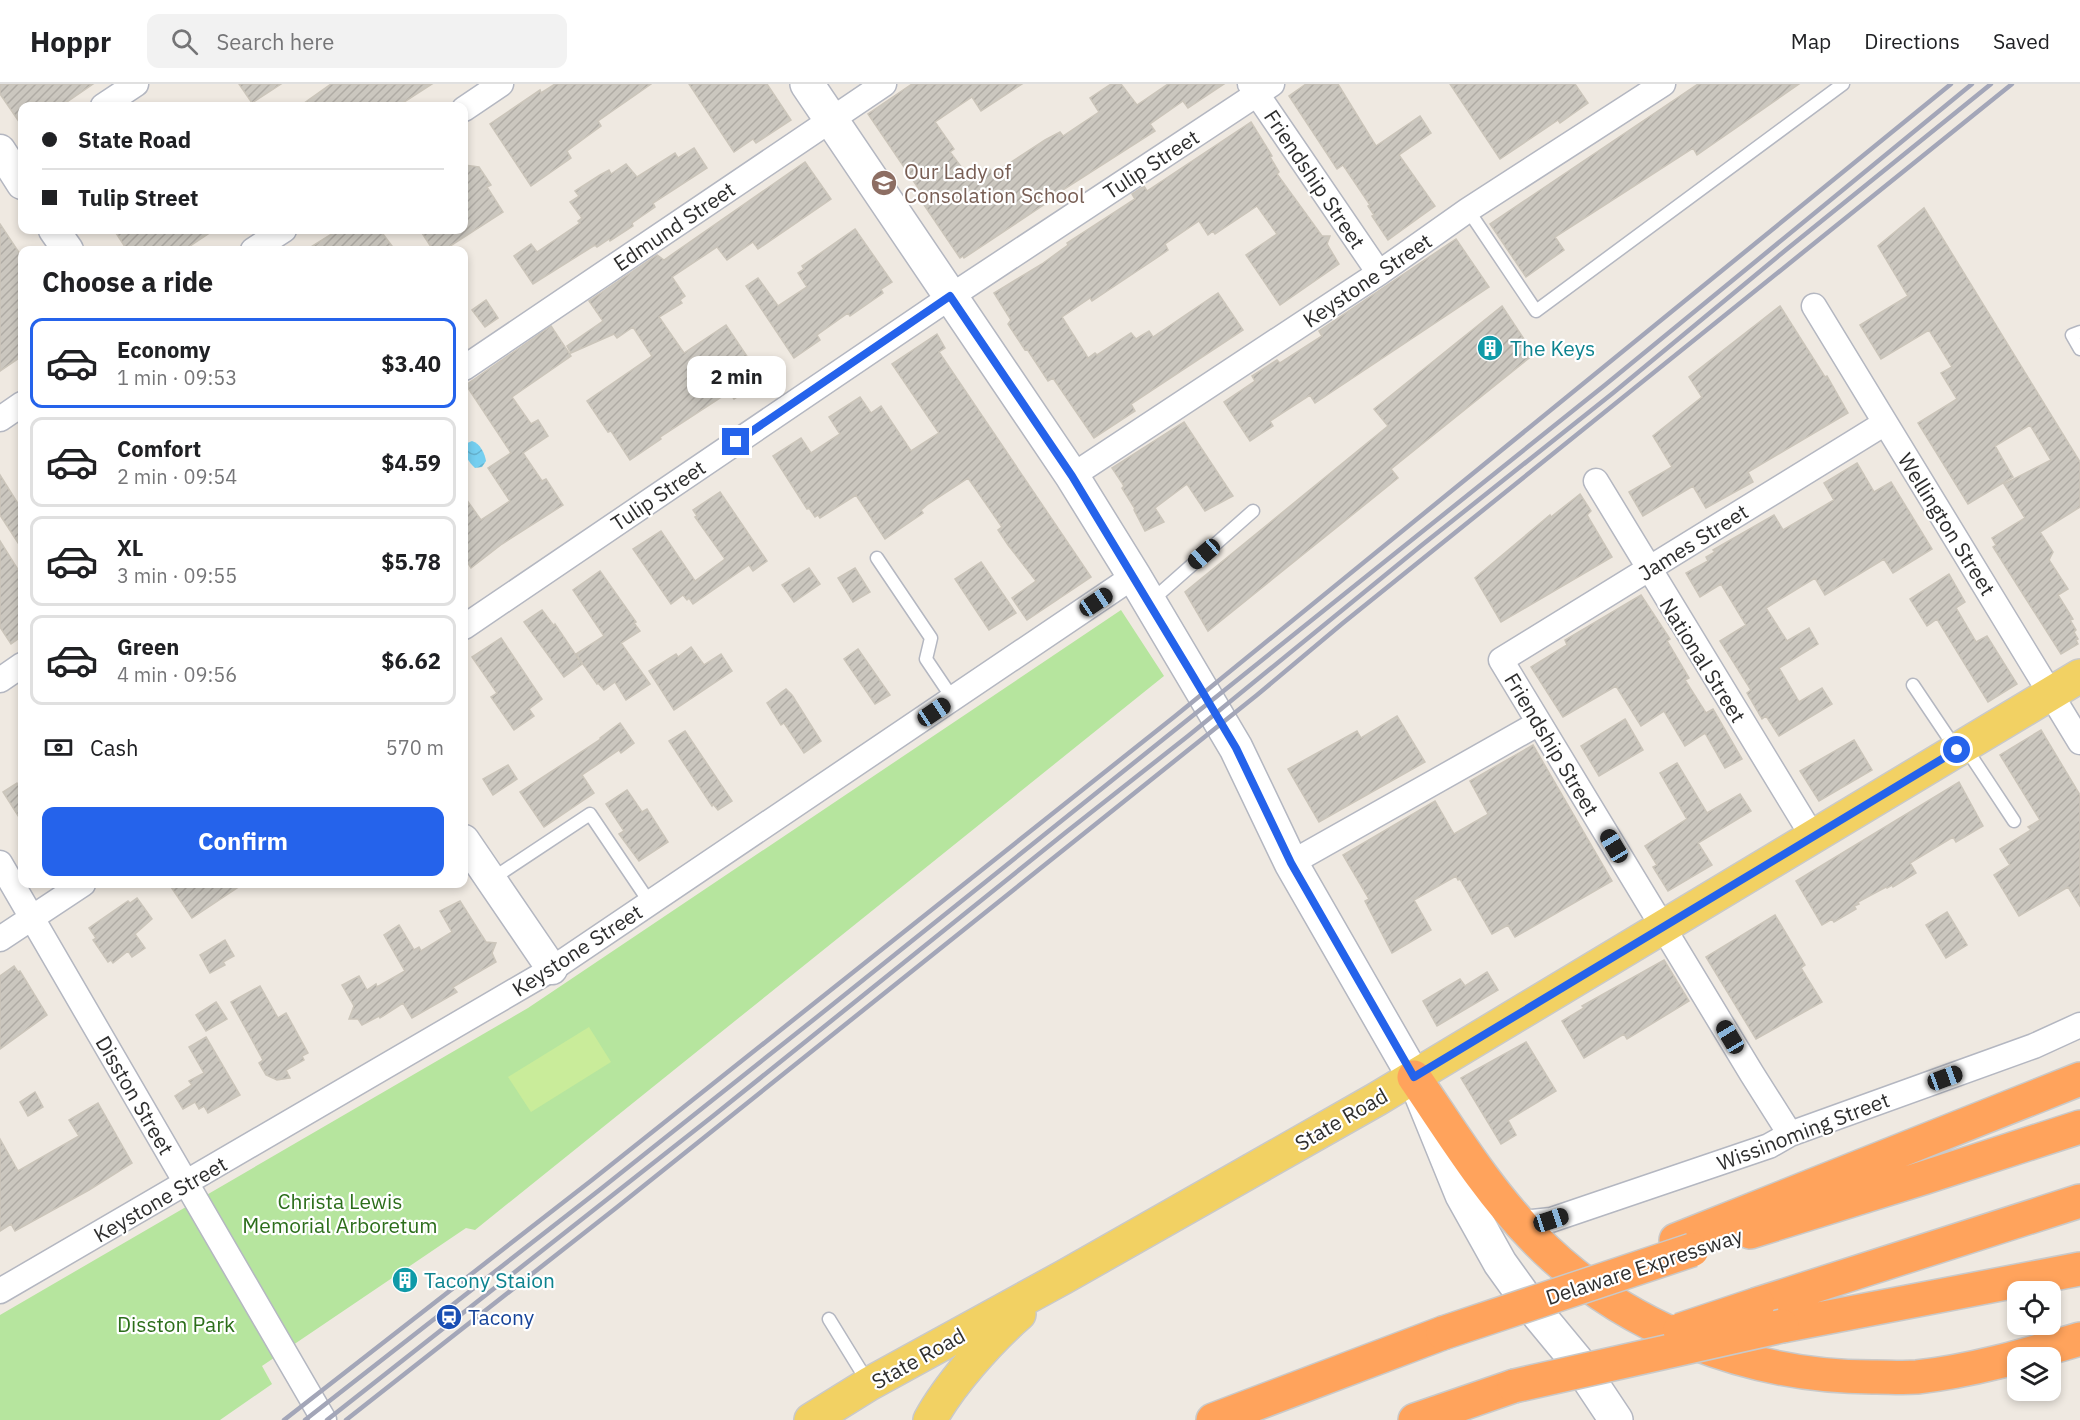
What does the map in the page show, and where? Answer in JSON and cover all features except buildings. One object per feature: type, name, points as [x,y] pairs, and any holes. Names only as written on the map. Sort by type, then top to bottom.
[{"type":"highway","points":[[1414,1077],[1484,1178],[1533,1237],[1594,1290],[1640,1318],[1696,1344],[1740,1359],[1812,1374],[1915,1377],[1971,1369],[2080,1339]]},
{"type":"highway","points":[[1684,1245],[2080,1079]]},
{"type":"highway","name":"Delaware Expressway","points":[[1213,1420],[1684,1245],[1923,1178],[2080,1127]]},
{"type":"highway","points":[[1415,1420],[1758,1304],[2080,1201]]},
{"type":"highway","points":[[1514,1386],[1782,1326],[2080,1269]]},
{"type":"main road","points":[[807,84],[1072,476],[1142,589],[1236,748],[1291,863],[1414,1077],[1462,1196],[1500,1263],[1528,1302],[1576,1360],[1616,1420]]},
{"type":"main road","name":"State Road","points":[[811,1420],[869,1384],[1377,1100],[1662,926],[2080,676]]},
{"type":"main road","points":[[930,1420],[975,1359],[1014,1319],[1064,1277]]},
{"type":"street","points":[[109,102],[136,84]]},
{"type":"street","points":[[468,106],[501,84]]},
{"type":"street","name":"Edmund Street","points":[[468,365],[884,84]]},
{"type":"street","name":"Keystone Street","points":[[1072,476],[1379,273],[1468,210],[1663,84]]},
{"type":"street","name":"Friendship Street","points":[[1260,87],[1379,273]]},
{"type":"street","name":"Tulip Street","points":[[468,624],[1260,87]]},
{"type":"street","points":[[259,246],[278,234]]},
{"type":"street","name":"Wellington Street","points":[[1814,306],[2080,742]]},
{"type":"street","points":[[0,419],[18,407]]},
{"type":"street","name":"James Street","points":[[1502,660],[1885,423]]},
{"type":"street","name":"National Street","points":[[1596,481],[1648,570],[1813,837]]},
{"type":"street","name":"Keystone Street","points":[[0,1291],[552,969],[953,699],[1142,589]]},
{"type":"street","name":"Friendship Street","points":[[1502,660],[1790,1134]]},
{"type":"street","points":[[0,680],[18,667]]},
{"type":"street","points":[[1291,863],[1539,723]]},
{"type":"street","points":[[468,846],[552,969]]},
{"type":"street","name":"Disston Street","points":[[0,863],[324,1420]]},
{"type":"street","points":[[0,939],[77,888]]},
{"type":"street","name":"Wissinoming Street","points":[[1521,1223],[1551,1220],[1575,1213],[1769,1146],[1790,1134],[2034,1046],[2080,1025]]},
{"type":"lane","points":[[1468,210],[1536,311],[1843,84]]},
{"type":"lane","points":[[2080,332],[2072,335],[2080,349]]},
{"type":"lane","points":[[1142,589],[1253,511]]},
{"type":"lane","points":[[877,558],[931,638],[926,659],[953,699]]},
{"type":"lane","points":[[1913,685],[2014,821]]},
{"type":"lane","points":[[491,880],[590,814],[650,903]]},
{"type":"lane","points":[[829,1319],[869,1384]]},
{"type":"green space","name":"Disston Park","points":[[1121,610],[1164,676],[475,1230],[466,1228],[262,1366],[272,1384],[220,1420],[0,1420],[0,1315],[528,1008]]},
{"type":"green space","points":[[589,1027],[611,1062],[531,1112],[508,1077]]},
{"type":"water","points":[[472,441],[480,446],[486,461],[482,467],[475,468],[468,460],[468,443]]},
{"type":"railway","points":[[284,1420],[592,1180],[1174,717],[1951,84]]},
{"type":"railway","points":[[305,1420],[817,1017],[1605,385],[1972,84]]},
{"type":"railway","points":[[327,1420],[713,1116],[1188,736],[1991,84]]},
{"type":"railway","points":[[346,1420],[616,1208],[1257,695],[1343,623],[2012,84]]},
{"type":"place","name":"Our Lady of Consolation School","points":[[884,183]]},
{"type":"place","name":"The Keys","points":[[1490,348]]},
{"type":"place","name":"Tacony Staion","points":[[405,1280]]},
{"type":"place","name":"Tacony","points":[[449,1317]]},
{"type":"route","points":[[736,442],[950,296],[1072,476],[1134,576],[1236,748],[1291,863],[1414,1077],[1957,750]]},
{"type":"park label","name":"Christa Lewis Memorial Arboretum","points":[[340,1213]]}]
